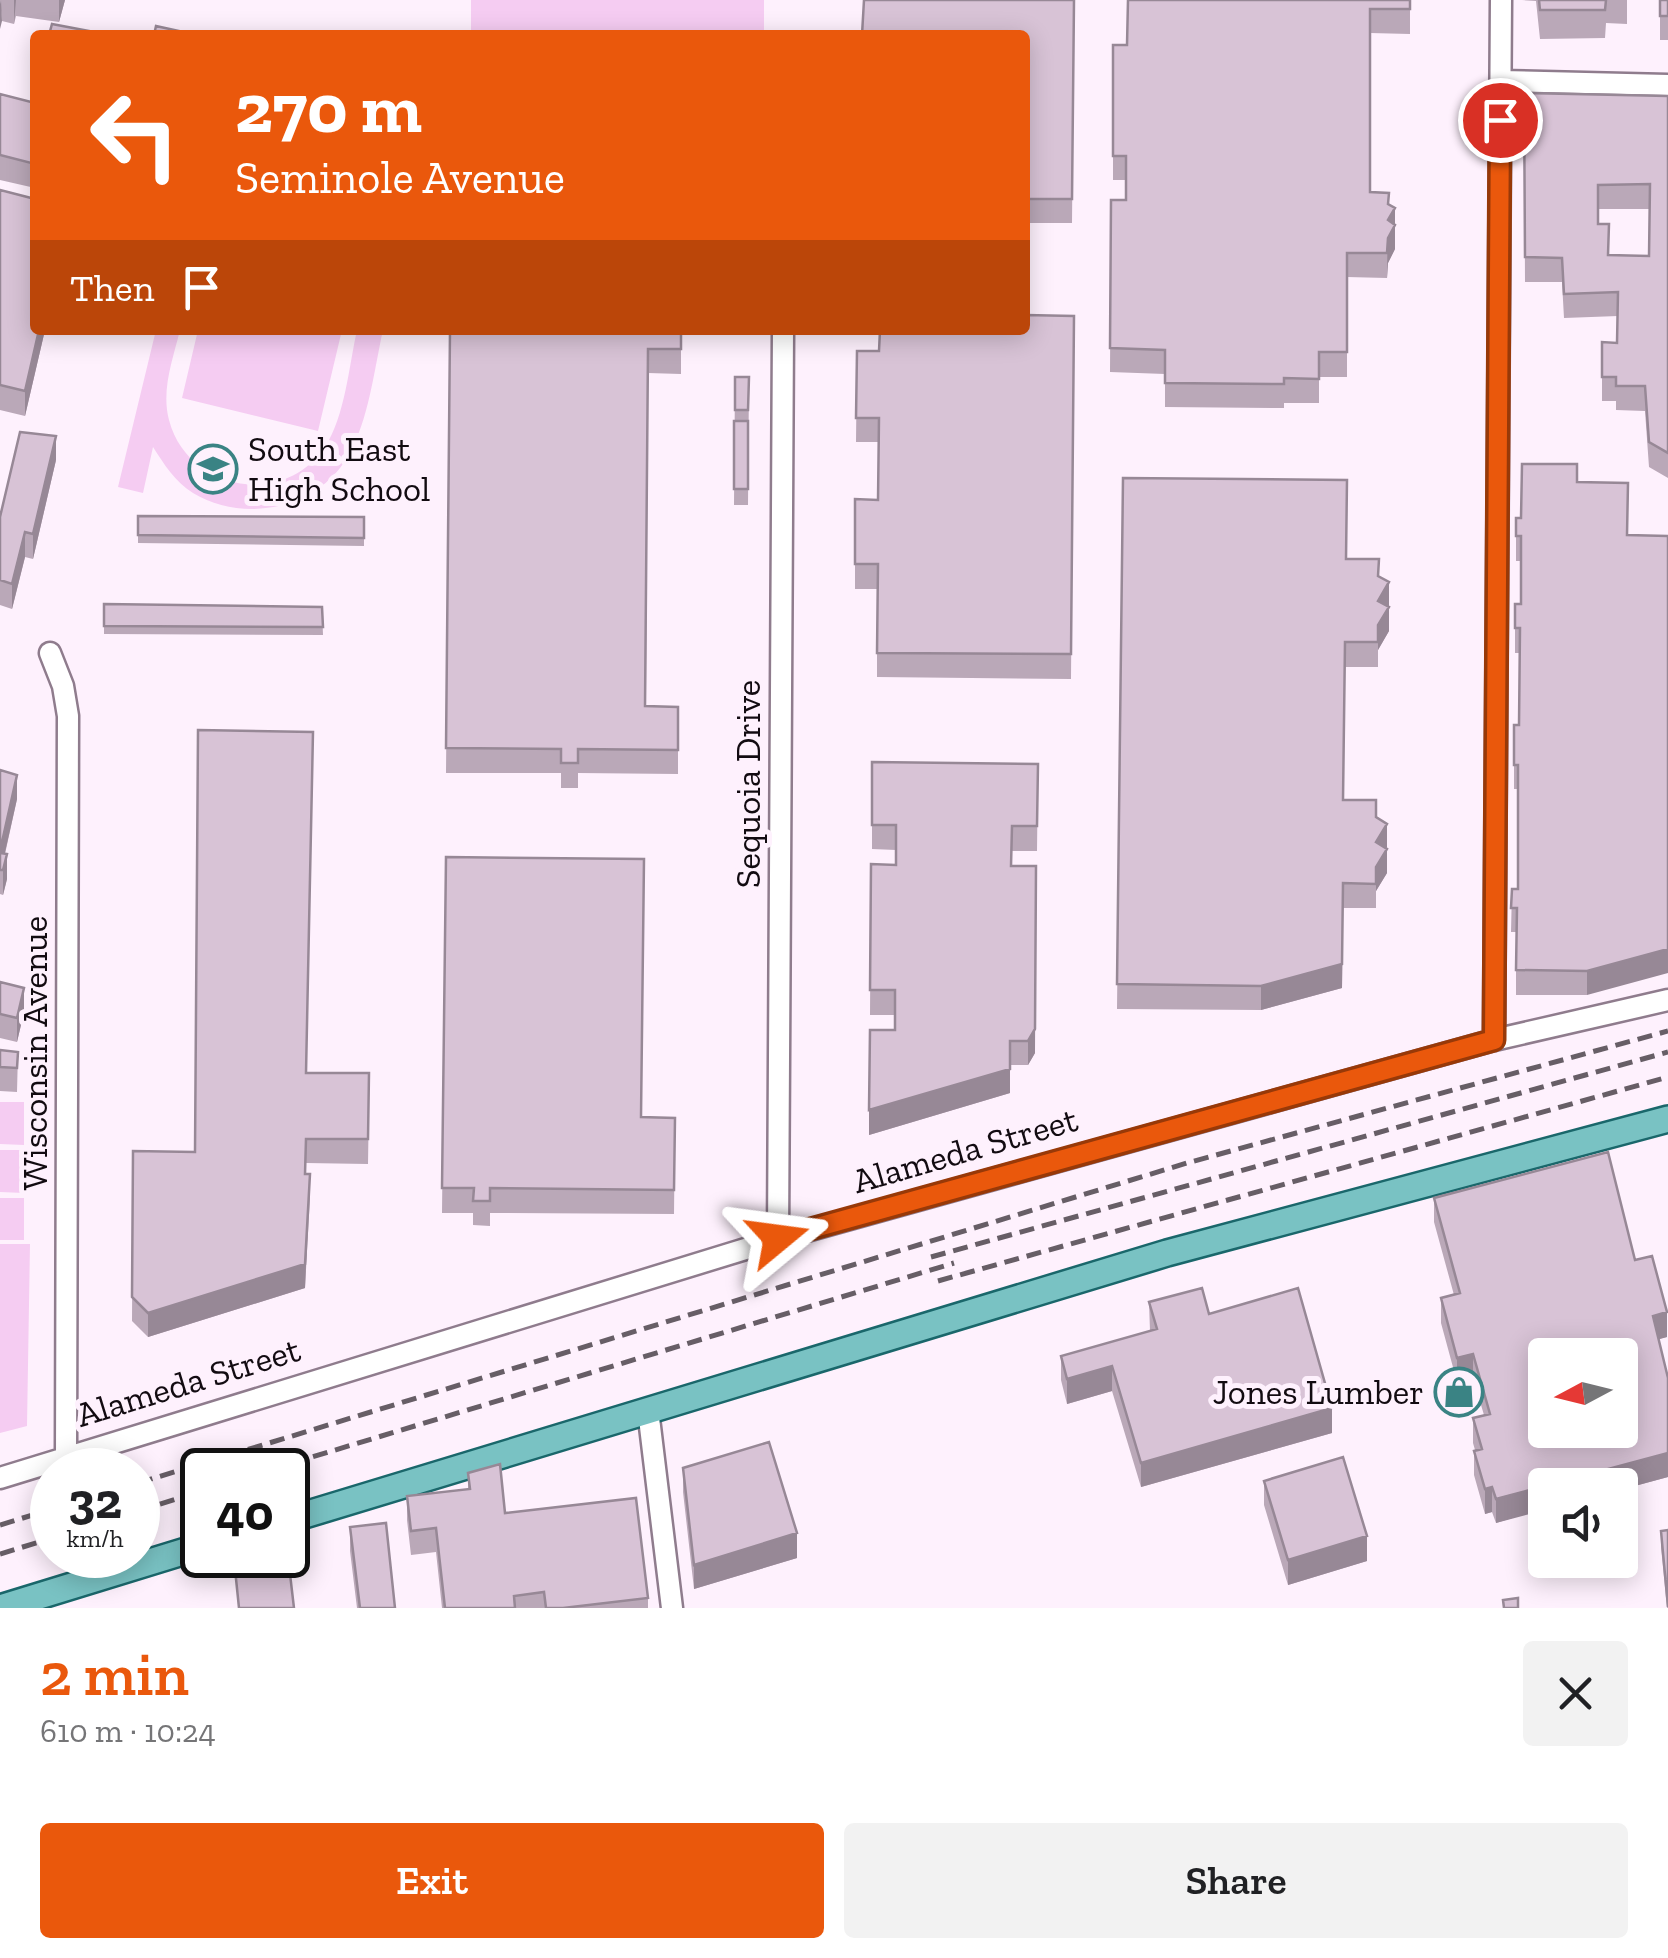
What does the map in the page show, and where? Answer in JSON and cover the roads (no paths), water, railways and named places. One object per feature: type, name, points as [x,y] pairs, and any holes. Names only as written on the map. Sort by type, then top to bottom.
[{"type":"main road","points":[[310,1513],[1167,1253],[1668,1119]]},
{"type":"main road","points":[[0,1608],[180,1553]]},
{"type":"street","points":[[1494,1040],[1501,0]]},
{"type":"street","points":[[1501,81],[1668,85]]},
{"type":"street","name":"Sequoia Drive","points":[[778,1238],[783,335]]},
{"type":"street","name":"Wisconsin Avenue","points":[[50,653],[63,686],[68,716],[66,1448]]},
{"type":"street","name":"Alameda Street","points":[[92,1448],[778,1238],[1494,1040],[1668,1000]]},
{"type":"street","points":[[648,1410],[672,1608]]},
{"type":"street","name":"Alameda Street","points":[[0,1478],[30,1468]]},
{"type":"railway","points":[[160,1476],[1187,1163],[1668,1031]]},
{"type":"railway","points":[[931,1257],[1668,1052]]},
{"type":"railway","points":[[938,1281],[1668,1077]]},
{"type":"railway","points":[[310,1458],[954,1263]]},
{"type":"railway","points":[[160,1504],[180,1498]]},
{"type":"railway","points":[[0,1525],[30,1516]]},
{"type":"railway","points":[[0,1554],[30,1545]]},
{"type":"place","name":"South East High School","points":[[213,469]]},
{"type":"place","name":"Jones Lumber","points":[[1459,1392]]}]
